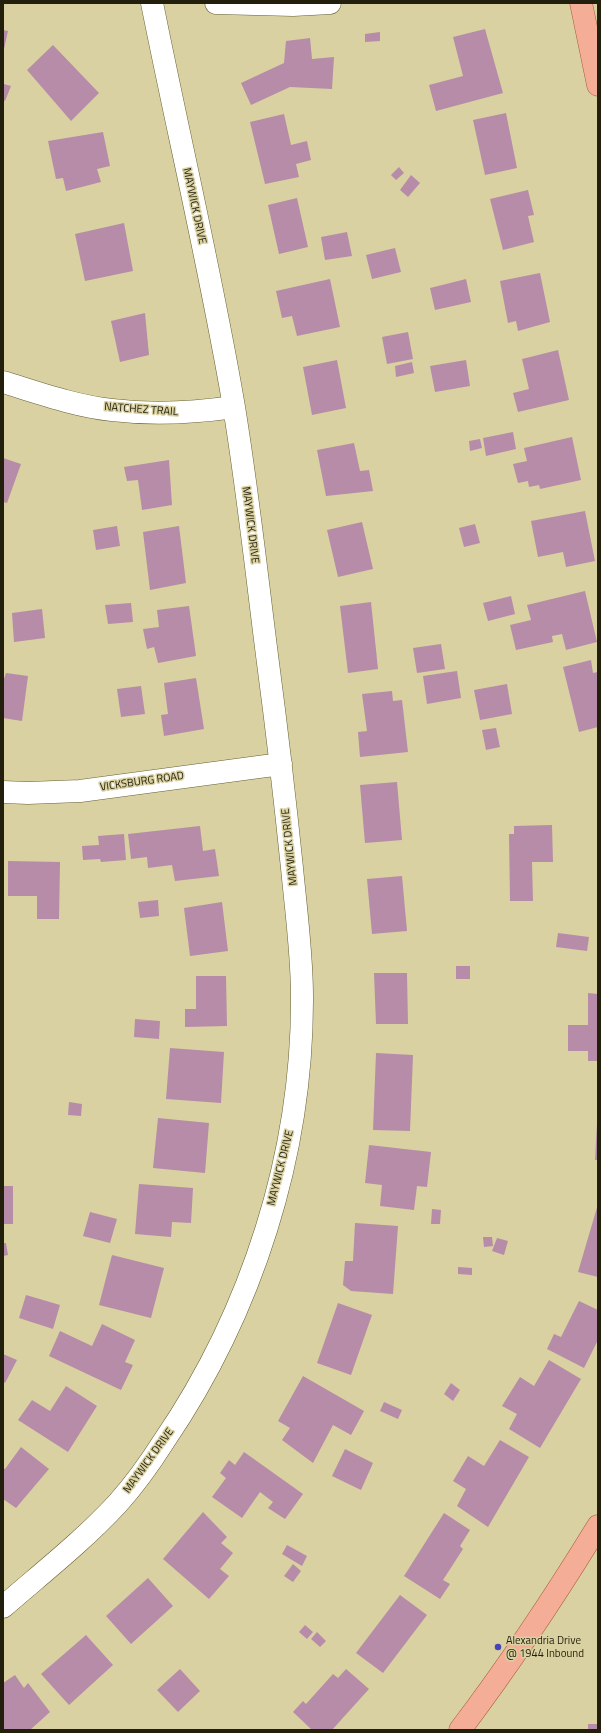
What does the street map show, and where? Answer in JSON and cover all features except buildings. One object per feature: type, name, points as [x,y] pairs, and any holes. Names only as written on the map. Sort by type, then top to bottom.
[{"type":"main road","points":[[581,3],[598,86]]},
{"type":"main road","points":[[460,1730],[491,1689],[550,1604],[598,1526]]},
{"type":"street","name":"MAYWICK DRIVE","points":[[3,1607],[79,1542],[118,1503],[147,1467],[180,1419],[207,1371],[234,1316],[253,1268],[283,1168],[295,1104],[300,1051],[302,987],[297,919],[281,764],[234,407],[152,3]]},
{"type":"street","points":[[216,3],[293,5],[330,3]]},
{"type":"street","name":"NATCHEZ TRAIL","points":[[3,382],[68,402],[111,410],[190,413],[234,407]]},
{"type":"street","name":"VICKSBURG ROAD","points":[[3,792],[28,793],[80,791],[281,764]]},
{"type":"place","name":"Alexandria Drive @ 1944 Inbound","points":[[498,1647]]}]
